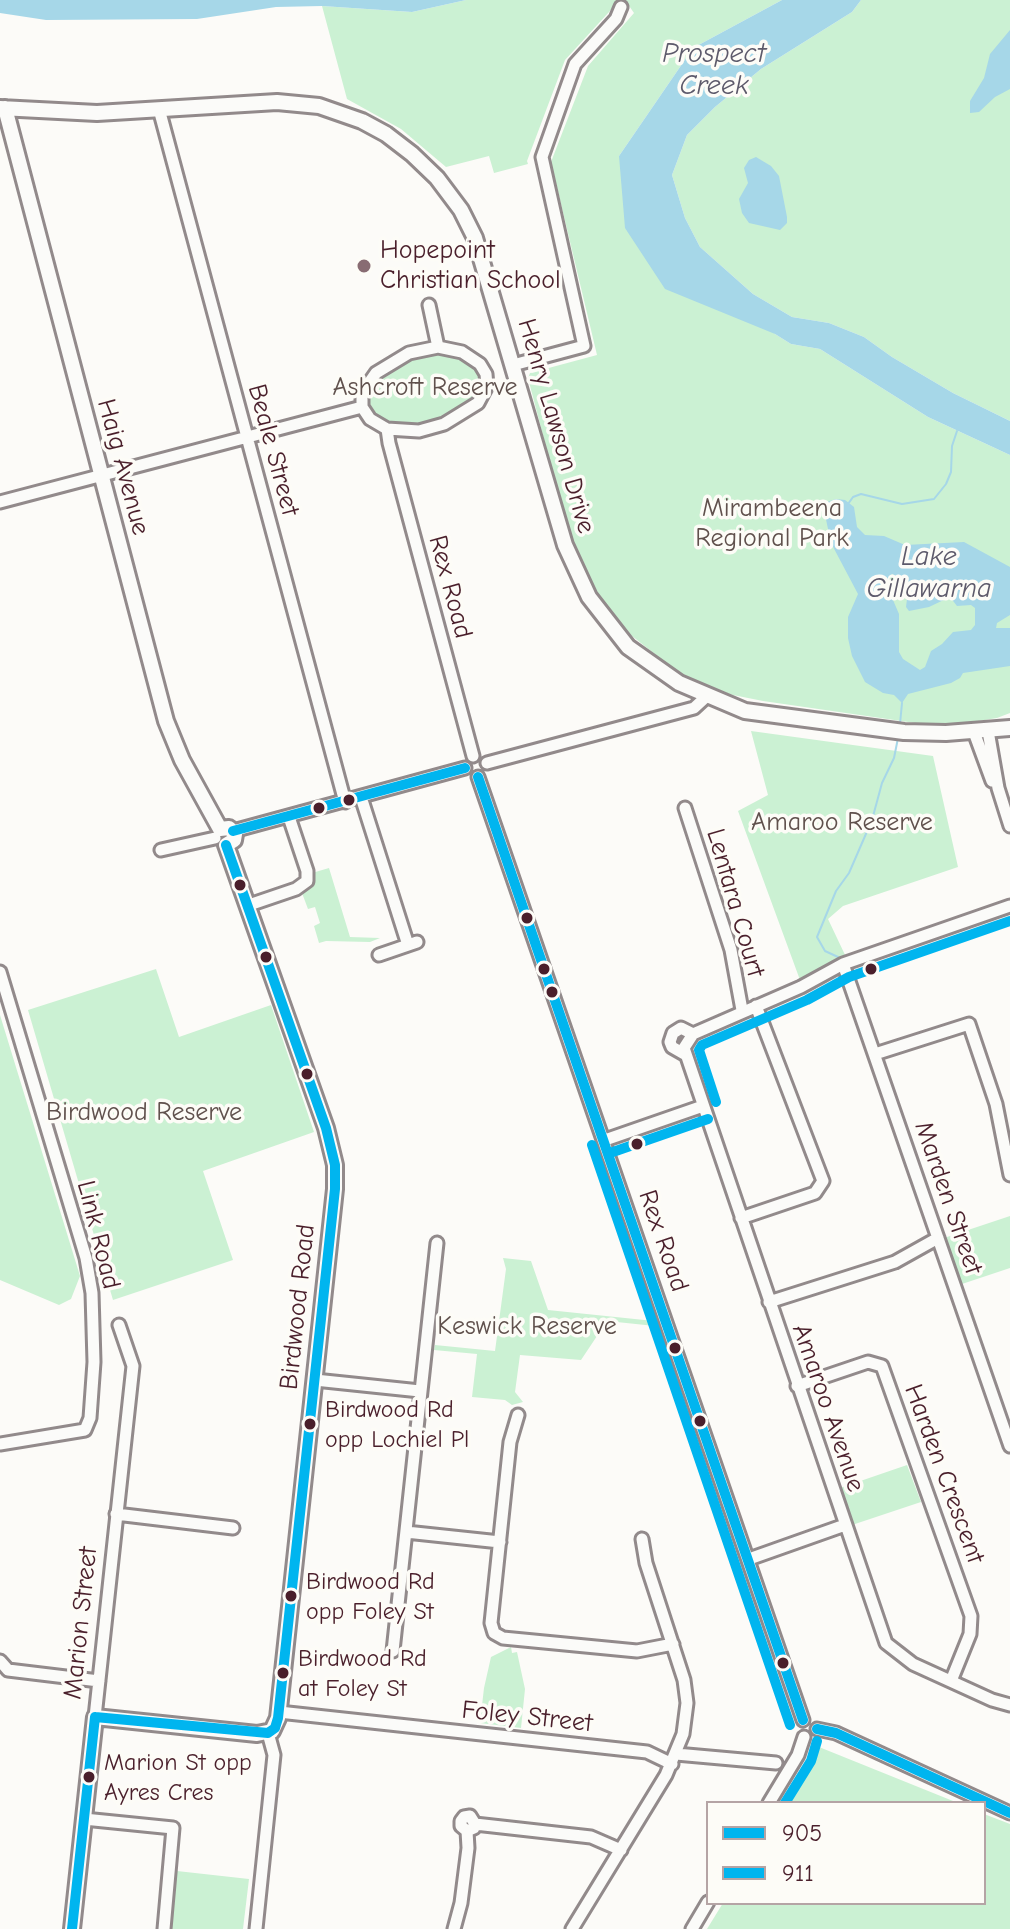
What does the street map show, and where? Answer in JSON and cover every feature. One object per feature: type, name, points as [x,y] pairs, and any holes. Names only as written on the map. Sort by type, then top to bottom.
[{"type":"main road","name":"Henry Lawson Drive","points":[[2,108],[97,113],[277,102],[319,106],[362,121],[400,144],[437,178],[469,225],[485,266],[561,534],[589,597],[636,654],[671,678],[745,711],[899,732],[981,732],[1010,728]]},
{"type":"main road","name":"Haig Avenue","points":[[2,108],[169,729],[182,760],[224,836]]},
{"type":"main road","name":"Birdwood Road","points":[[224,836],[334,1156],[335,1189],[279,1712],[275,1728],[268,1733]]},
{"type":"main road","points":[[95,1717],[268,1733]]},
{"type":"main road","name":"Marion Street","points":[[72,1929],[95,1717]]},
{"type":"street","points":[[513,365],[584,346],[542,157],[575,64],[616,19],[621,7]]},
{"type":"street","name":"Beale Street","points":[[159,109],[345,802]]},
{"type":"street","points":[[429,305],[438,347]]},
{"type":"street","points":[[438,347],[462,352],[480,364],[487,379],[484,394],[472,408],[444,424],[419,431],[387,429],[370,419],[362,407],[362,393],[376,373],[401,356],[438,347]]},
{"type":"street","points":[[0,502],[362,407]]},
{"type":"street","name":"Rex Road","points":[[387,429],[473,756]]},
{"type":"street","points":[[487,763],[694,708],[707,696]]},
{"type":"street","points":[[981,732],[1010,826]]},
{"type":"street","points":[[473,756],[482,757],[487,763],[484,774],[478,777],[470,775],[465,768],[466,762],[473,756]]},
{"type":"street","points":[[161,850],[224,836],[465,768]]},
{"type":"street","name":"Rex Road","points":[[478,777],[803,1720]]},
{"type":"street","points":[[361,797],[412,944],[379,955]]},
{"type":"street","name":"Lentara Court","points":[[685,808],[731,950],[742,1010]]},
{"type":"street","points":[[249,905],[296,889],[307,881],[307,871],[289,817]]},
{"type":"street","name":"Amaroo Avenue","points":[[1010,906],[843,964],[801,987],[742,1010],[693,1034],[681,1028],[673,1033],[670,1042],[672,1047],[686,1055],[886,1643],[913,1664],[992,1700],[1010,1705]]},
{"type":"street","name":"Marden Street","points":[[843,964],[938,1238],[1005,1415],[1010,1446]]},
{"type":"street","name":"Link Road","points":[[0,972],[86,1258],[92,1293],[94,1362],[90,1418],[85,1430],[0,1444]]},
{"type":"street","points":[[741,1218],[815,1193],[823,1181],[756,1006]]},
{"type":"street","points":[[875,1054],[969,1024],[996,1104],[1010,1175]]},
{"type":"street","points":[[605,1140],[703,1106]]},
{"type":"street","points":[[769,1302],[895,1262],[938,1238]]},
{"type":"street","points":[[393,1651],[437,1243]]},
{"type":"street","name":"Marion Street","points":[[95,1717],[133,1366],[119,1325]]},
{"type":"street","name":"Harden Crescent","points":[[797,1386],[868,1362],[882,1366],[971,1616],[970,1634],[951,1681]]},
{"type":"street","points":[[315,1380],[420,1391]]},
{"type":"street","points":[[518,1415],[510,1442],[491,1623],[494,1640],[637,1651],[673,1644]]},
{"type":"street","points":[[116,1514],[233,1528]]},
{"type":"street","points":[[749,1559],[845,1525]]},
{"type":"street","points":[[406,1532],[500,1542]]},
{"type":"street","points":[[572,1929],[674,1759],[683,1734],[687,1703],[684,1680],[646,1563],[642,1539]]},
{"type":"street","points":[[0,1661],[8,1670],[99,1681]]},
{"type":"street","name":"Foley Street","points":[[279,1712],[647,1752],[674,1759],[776,1763]]},
{"type":"street","points":[[804,1737],[798,1730],[803,1720],[812,1719],[817,1729]]},
{"type":"street","points":[[804,1737],[812,1736],[817,1729]]},
{"type":"street","points":[[817,1729],[836,1733],[984,1801]]},
{"type":"street","points":[[256,1929],[274,1755],[268,1733]]},
{"type":"street","points":[[770,1801],[798,1755],[804,1737]]},
{"type":"street","points":[[986,1802],[1010,1813]]},
{"type":"street","points":[[84,1819],[173,1828],[164,1929]]},
{"type":"street","points":[[454,1929],[463,1893],[471,1827],[591,1837],[621,1850]]},
{"type":"street","points":[[692,1929],[706,1905]]},
{"type":"green space","points":[[466,0],[620,0],[565,60],[528,164],[494,173],[489,156],[446,167],[401,129],[347,99],[322,6],[412,12]]},
{"type":"green space","name":"Mirambeena Regional Park","points":[[625,0],[782,0],[693,48],[619,156],[775,334],[791,344],[820,349],[928,417],[1010,455],[1010,713],[954,725],[922,724],[713,691],[686,679],[612,620],[581,570],[528,378],[530,373],[597,355],[551,162],[588,66],[634,13]]},
{"type":"green space","points":[[861,0],[1010,0],[1010,421],[953,393],[864,337],[829,323],[792,317],[753,294],[700,247],[685,218],[672,175],[687,135],[761,69],[852,12]]},
{"type":"green space","name":"Ashcroft Reserve","points":[[434,353],[461,356],[476,366],[483,377],[480,391],[471,403],[451,416],[425,423],[386,421],[370,411],[369,389],[380,376],[398,364]]},
{"type":"green space","name":"Amaroo Reserve","points":[[751,731],[933,756],[958,867],[843,906],[828,919],[846,957],[800,980],[738,811],[768,795]]},
{"type":"green space","points":[[329,868],[350,937],[380,938],[370,942],[319,943],[314,926],[320,923],[315,907],[308,909],[302,893],[314,885],[312,873]]},
{"type":"green space","name":"Birdwood Reserve","points":[[156,969],[179,1037],[271,1005],[314,1132],[203,1171],[233,1260],[113,1300],[28,1010]]},
{"type":"green space","points":[[0,1015],[80,1276],[71,1299],[59,1305],[0,1280]]},
{"type":"green space","points":[[1010,1216],[1010,1268],[959,1285],[944,1238]]},
{"type":"green space","name":"Keswick Reserve","points":[[503,1258],[531,1261],[548,1310],[654,1321],[655,1326],[607,1321],[581,1360],[520,1355],[515,1392],[523,1402],[512,1405],[505,1400],[472,1397],[477,1354],[434,1350],[435,1345],[495,1351],[506,1269]]},
{"type":"green space","points":[[907,1465],[921,1502],[852,1525],[840,1488]]},
{"type":"green space","points":[[511,1647],[512,1653],[517,1652],[525,1689],[521,1728],[480,1723],[491,1657]]},
{"type":"green space","points":[[819,1747],[953,1801],[785,1801]]},
{"type":"green space","points":[[986,1815],[1010,1824],[1010,1929],[707,1929],[722,1905],[986,1905]]},
{"type":"green space","points":[[177,1871],[249,1879],[243,1929],[171,1929]]},
{"type":"water","points":[[0,0],[466,0],[412,12],[322,6],[276,7],[197,19],[46,20],[0,13]]},
{"type":"water","name":"Prospect Creek","points":[[782,0],[861,0],[852,12],[761,69],[687,135],[672,175],[685,218],[700,247],[753,294],[792,317],[829,323],[864,337],[953,393],[1010,421],[1010,455],[928,417],[820,349],[791,344],[775,334],[665,289],[625,228],[619,156],[693,48]]},
{"type":"water","points":[[1010,30],[1010,89],[995,97],[979,112],[970,113],[970,101],[984,78],[990,54]]},
{"type":"water","points":[[756,157],[771,166],[779,176],[787,217],[787,223],[780,230],[749,223],[742,213],[739,199],[748,183],[744,168],[749,160]]},
{"type":"water","name":"Lake Gillawarna","points":[[845,500],[854,507],[857,527],[865,535],[884,536],[905,545],[964,542],[1010,567],[1010,615],[997,623],[996,628],[1010,628],[1010,666],[963,673],[951,683],[908,694],[902,703],[894,695],[883,693],[865,682],[852,656],[848,638],[848,617],[858,594],[831,543],[824,510],[827,502]],"holes":[[[892,574],[898,577],[909,611],[929,607],[950,597],[957,606],[971,605],[975,608],[975,625],[971,630],[953,632],[931,651],[925,667],[920,670],[903,659],[899,652],[899,614],[887,586]]]},
{"type":"waterway","points":[[848,504],[853,497],[861,494],[902,504],[934,499],[951,472],[952,446],[957,431]]},
{"type":"waterway","points":[[900,724],[902,703]]},
{"type":"waterway","points":[[838,957],[825,951],[817,937],[872,820],[898,738]]},
{"type":"transit line","name":"905","points":[[233,831],[465,768]]},
{"type":"transit line","name":"905","points":[[478,777],[803,1720]]},
{"type":"transit line","name":"905","points":[[226,845],[326,1128],[335,1165],[335,1189],[278,1718],[275,1728],[268,1733]]},
{"type":"transit line","name":"911","points":[[716,1102],[699,1050],[702,1045],[807,1000],[849,977],[1010,921]]},
{"type":"transit line","name":"911","points":[[610,1153],[708,1119]]},
{"type":"transit line","name":"911","points":[[592,1145],[790,1725]]},
{"type":"transit line","name":"905","points":[[95,1717],[268,1733]]},
{"type":"transit line","name":"905","points":[[72,1929],[95,1717]]},
{"type":"transit line","name":"905","points":[[817,1729],[836,1733],[984,1801]]},
{"type":"transit line","name":"911","points":[[786,1801],[811,1761],[817,1741]]},
{"type":"transit line","name":"905","points":[[986,1802],[1010,1813]]},
{"type":"place","name":"Hopepoint Christian School","points":[[364,266]]},
{"type":"place","name":"Birdwood Rd opp Lochiel Pl","points":[[310,1424]]},
{"type":"place","name":"Birdwood Rd opp Foley St","points":[[291,1596]]},
{"type":"place","name":"Birdwood Rd at Foley St","points":[[283,1673]]},
{"type":"place","name":"Marion St opp Ayres Cres","points":[[89,1777]]}]
